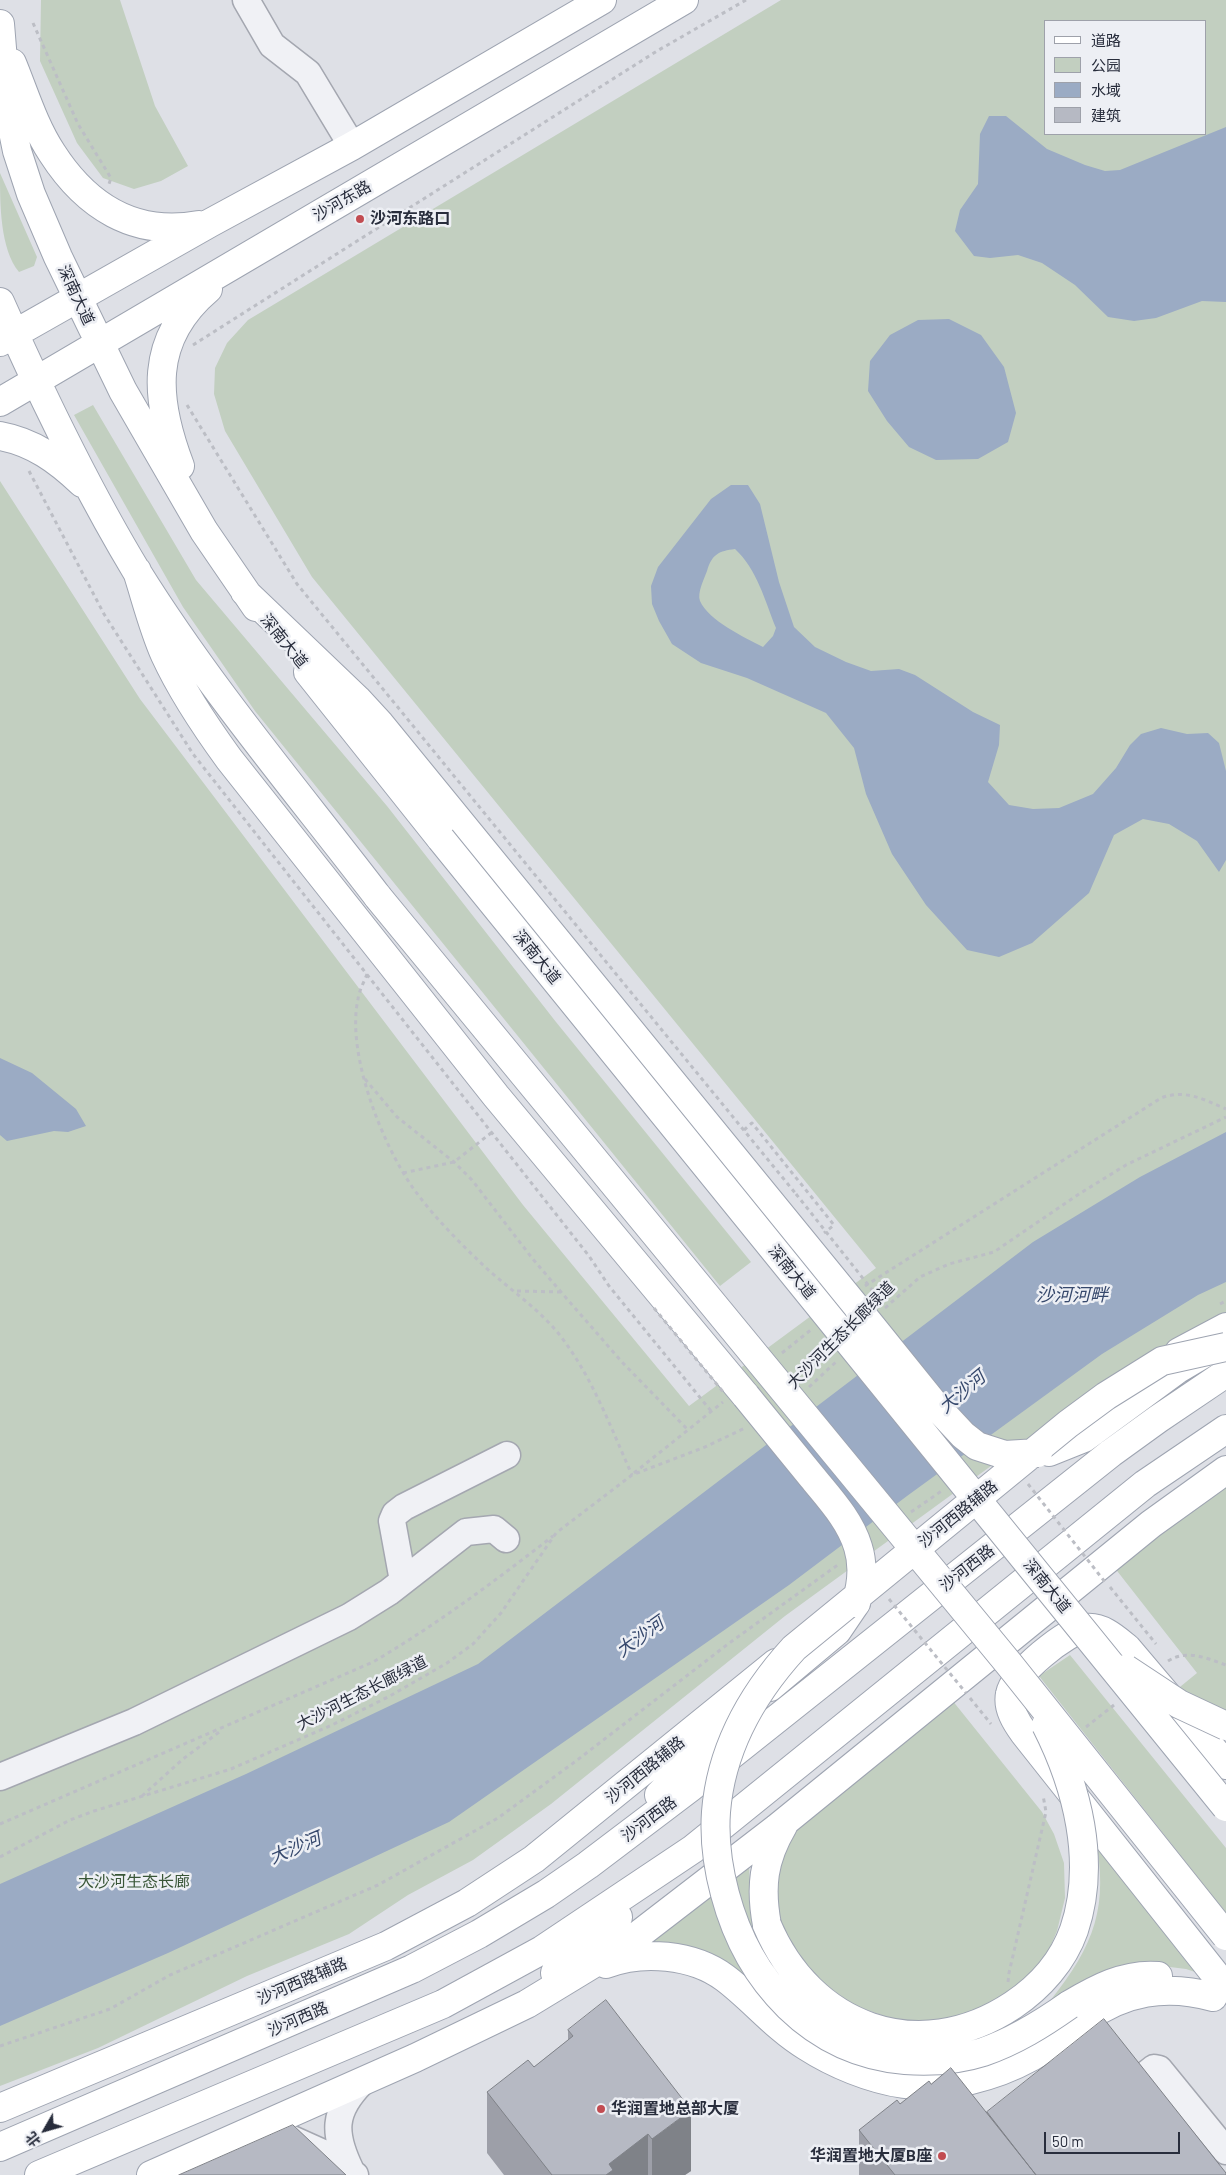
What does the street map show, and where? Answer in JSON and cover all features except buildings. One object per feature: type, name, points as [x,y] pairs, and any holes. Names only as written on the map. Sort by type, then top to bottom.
[{"type":"main road","points":[[7,338],[210,223],[352,146],[602,0]]},
{"type":"main road","name":"沙河东路","points":[[0,402],[684,0]]},
{"type":"main road","points":[[0,30],[50,152],[68,176],[86,195],[112,212],[152,227],[177,229],[210,223]]},
{"type":"main road","name":"深南大道","points":[[0,30],[6,97],[17,151],[31,194],[77,298],[128,400],[204,531],[245,592],[442,839],[1226,1807]]},
{"type":"main road","points":[[204,531],[166,423],[161,402],[160,381],[164,357],[172,335],[201,295],[244,258]]},
{"type":"main road","points":[[0,302],[7,338],[36,381],[94,494],[137,571],[193,655],[378,896],[1009,1664],[1226,1936]]},
{"type":"main road","points":[[0,436],[15,439],[52,457],[94,494]]},
{"type":"main road","points":[[137,571],[156,632],[177,679],[191,705],[229,759],[496,1096],[834,1504],[852,1531],[858,1548],[862,1566],[861,1586],[856,1603],[837,1630],[736,1715],[588,1865]]},
{"type":"main road","points":[[245,592],[357,699],[380,724],[863,1308],[949,1420],[977,1446],[1005,1455],[1022,1456],[1049,1452],[1084,1438],[1178,1369],[1226,1340]]},
{"type":"main road","name":"沙河西路辅路","points":[[0,2108],[386,1946],[466,1903],[534,1859],[1068,1424],[1106,1396],[1162,1361],[1222,1316]]},
{"type":"main road","points":[[1162,1361],[1226,1347]]},
{"type":"main road","name":"沙河西路","points":[[0,2147],[412,1969],[479,1934],[546,1894],[588,1865],[691,1787],[1111,1453],[1158,1418],[1226,1373]]},
{"type":"main road","points":[[510,2012],[694,1848],[1145,1484],[1226,1429]]},
{"type":"main road","points":[[151,2175],[362,2082],[510,2012],[563,1983],[629,1942],[787,1820],[1151,1524],[1226,1470]]},
{"type":"main road","points":[[1074,1620],[1118,1663],[1149,1686],[1179,1704],[1226,1726]]},
{"type":"main road","points":[[1222,1997],[1024,1733],[1016,1721],[1011,1708],[1010,1696],[1013,1684],[1028,1667],[1069,1635],[1087,1628],[1099,1630],[1112,1636],[1127,1648],[1226,1765]]},
{"type":"main road","points":[[794,1648],[765,1683],[739,1728],[723,1770],[716,1812],[717,1857],[729,1908],[745,1949],[766,1982],[791,2011],[822,2034],[870,2054],[915,2061],[936,2061],[982,2052],[1024,2034],[1069,2005],[1113,1982],[1150,1975],[1167,1976],[1187,1982],[1222,1997]]},
{"type":"main road","points":[[787,1820],[774,1840],[762,1882],[763,1904],[767,1925],[776,1947],[785,1962],[809,1990],[832,2009],[856,2022],[883,2030],[930,2035],[980,2023],[1003,2012],[1026,1997],[1046,1978],[1062,1955],[1074,1930],[1084,1874],[1083,1847],[1078,1815],[1054,1741],[1036,1703],[1009,1664]]},
{"type":"main road","points":[[39,2175],[443,2004],[542,1950],[694,1848]]},
{"type":"main road","points":[[563,1983],[594,1969],[628,1958],[663,1957],[684,1960],[723,1976],[784,2031],[824,2057],[846,2067],[885,2080],[920,2085],[973,2079],[1012,2066],[1049,2046],[1086,2019],[1127,1998],[1151,1992],[1175,1990],[1222,1997]]},
{"type":"main road","points":[[0,2128],[69,2118]]},
{"type":"street","points":[[246,0],[272,45],[308,73],[352,146]]},
{"type":"street","points":[[403,1581],[392,1520],[395,1514],[404,1506],[507,1455]]},
{"type":"street","points":[[0,1776],[134,1722],[349,1617],[403,1581],[466,1532],[494,1529],[506,1539]]},
{"type":"street","points":[[1139,2080],[1154,2068],[1159,2069],[1226,2151]]},
{"type":"street","points":[[353,2173],[339,2143],[338,2120],[346,2100],[362,2082]]},
{"type":"street","points":[[250,2131],[273,2133],[288,2137],[321,2152],[353,2173]]},
{"type":"path","points":[[191,347],[657,51],[746,0]]},
{"type":"path","points":[[33,23],[78,124],[111,178],[107,192]]},
{"type":"path","points":[[182,398],[297,584],[796,1194]]},
{"type":"path","points":[[367,974],[358,999],[356,1020],[363,1076],[382,1130],[403,1173],[446,1228],[486,1267],[539,1312],[561,1337],[596,1391],[632,1475],[688,1430],[743,1392]]},
{"type":"path","points":[[363,1076],[397,1117],[454,1162],[472,1180],[532,1258],[561,1292],[622,1362],[688,1430]]},
{"type":"path","points":[[863,1308],[884,1273],[1160,1098],[1172,1094],[1185,1093],[1226,1108]]},
{"type":"path","name":"大沙河生态长廊绿道","points":[[863,1308],[892,1300],[920,1277],[949,1264],[994,1252],[1079,1194],[1126,1165],[1226,1117]]},
{"type":"path","points":[[744,1130],[752,1123],[834,1225],[821,1235]]},
{"type":"path","points":[[403,1173],[454,1162],[491,1133]]},
{"type":"path","points":[[516,1291],[561,1292]]},
{"type":"path","points":[[1222,1316],[1226,1300]]},
{"type":"path","points":[[776,1358],[812,1328]]},
{"type":"path","name":"大沙河生态长廊绿道","points":[[806,1390],[841,1357]]},
{"type":"path","name":"大沙河生态长廊绿道","points":[[0,1857],[70,1820],[231,1769],[324,1729],[388,1698],[447,1663],[473,1644],[486,1632],[501,1613],[556,1533],[632,1475],[705,1447],[752,1424]]},
{"type":"path","points":[[903,1518],[951,1484]]},
{"type":"path","points":[[0,1824],[339,1678],[404,1644],[478,1594],[556,1533]]},
{"type":"path","points":[[0,2046],[110,2009],[170,1975],[378,1885],[498,1818],[576,1762],[728,1644],[840,1564]]},
{"type":"path","points":[[1106,1582],[1152,1640]]},
{"type":"path","points":[[1169,1660],[1178,1655],[1187,1654],[1226,1665]]},
{"type":"path","points":[[1079,1733],[1116,1704]]},
{"type":"path","points":[[142,1797],[183,1759],[227,1727]]},
{"type":"path","points":[[1008,1984],[1008,1973],[1046,1812],[1042,1792]]},
{"type":"green space","points":[[41,0],[120,0],[155,106],[188,166],[161,181],[134,189],[103,178],[77,143],[40,61]]},
{"type":"green space","name":"大沙河生态长廊","points":[[781,0],[1226,0],[1226,1312],[1138,1361],[1039,1431],[785,1616],[551,1804],[473,1860],[408,1895],[349,1934],[247,1976],[98,2048],[0,2086],[0,481],[140,699],[523,1205],[689,1406],[876,1268],[312,577],[225,431],[214,394],[215,368],[227,343],[248,320]]},
{"type":"green space","points":[[0,173],[37,257],[34,266],[19,272],[8,251],[2,226]]},
{"type":"green space","points":[[93,405],[196,580],[387,806],[556,1022],[751,1262],[720,1286],[255,711],[183,607],[74,415]]},
{"type":"green space","points":[[1226,1482],[1226,1712],[1175,1691],[1197,1673],[1114,1567]]},
{"type":"green space","points":[[1070,1655],[1226,1848],[1226,1913],[1039,1676]]},
{"type":"green space","points":[[952,1700],[1042,1812],[1054,1834],[1064,1863],[1065,1898],[1057,1931],[1046,1957],[1020,1987],[985,2010],[942,2022],[898,2021],[853,2005],[812,1974],[789,1940],[777,1912],[777,1888],[782,1859],[792,1834],[817,1807]]},
{"type":"green space","points":[[1095,1834],[1207,1976],[1186,1969],[1162,1966],[1109,1974],[1078,1984],[1050,2001],[1078,1961],[1095,1924],[1099,1904],[1100,1883]]},
{"type":"green space","points":[[749,1863],[754,1913],[765,1950],[778,1972],[805,2004],[723,1966],[640,1946]]},
{"type":"water","points":[[989,116],[1006,116],[1047,149],[1105,171],[1120,170],[1226,127],[1226,302],[1202,301],[1156,318],[1134,321],[1108,317],[1075,285],[1042,263],[1018,255],[990,258],[974,256],[955,231],[960,210],[978,184],[980,134]]},
{"type":"water","points":[[949,319],[981,335],[1004,367],[1016,413],[1008,442],[978,459],[936,460],[909,447],[887,421],[868,391],[870,361],[890,335],[918,320]]},
{"type":"water","points":[[731,485],[748,485],[760,504],[779,582],[794,627],[815,647],[846,662],[871,671],[899,669],[915,675],[973,712],[1000,725],[999,745],[988,782],[1009,805],[1033,809],[1059,808],[1093,794],[1116,768],[1130,745],[1141,734],[1161,728],[1187,734],[1208,733],[1219,743],[1226,771],[1226,860],[1219,872],[1197,841],[1169,824],[1143,819],[1114,835],[1089,893],[1032,943],[999,957],[967,950],[926,905],[892,854],[866,794],[854,748],[826,713],[747,678],[701,663],[672,644],[652,604],[651,586],[658,567],[711,499]],"holes":[[[735,549],[743,557],[760,586],[776,628],[773,636],[763,647],[719,622],[705,608],[699,598],[701,586],[709,565],[717,554]]]},
{"type":"water","points":[[0,1058],[32,1073],[76,1109],[86,1126],[68,1132],[54,1131],[7,1141],[0,1135]]},
{"type":"water","name":"沙河河畔","points":[[1226,1132],[1226,1282],[1198,1295],[1102,1354],[907,1496],[789,1585],[449,1822],[168,1953],[0,2026],[0,1884],[246,1774],[478,1664],[1033,1242],[1140,1177]]},
{"type":"place","name":"沙河东路口","points":[[360,219]]},
{"type":"place","name":"华润置地总部大厦","points":[[601,2109]]},
{"type":"place","name":"华润置地大厦B座","points":[[942,2156]]},
{"type":"water label","name":"大沙河","points":[[962,1392]]},
{"type":"water label","name":"大沙河","points":[[640,1637]]},
{"type":"water label","name":"大沙河","points":[[295,1848]]}]
